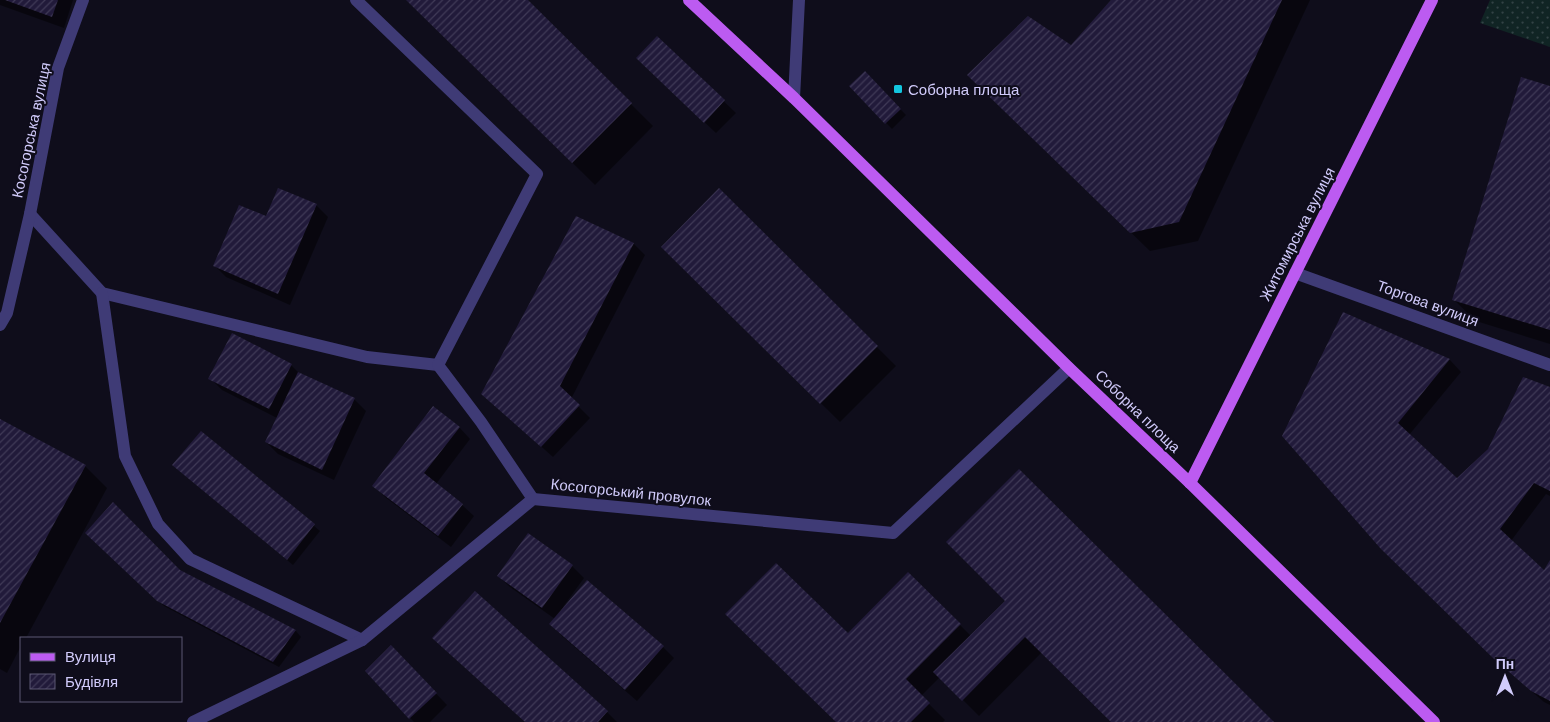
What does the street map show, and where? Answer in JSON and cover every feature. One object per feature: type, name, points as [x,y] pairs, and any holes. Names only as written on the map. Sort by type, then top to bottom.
[{"type":"main road","name":"Соборна площа","points":[[689,0],[794,98],[1434,722]]},
{"type":"main road","name":"Житомирська вулиця","points":[[1190,483],[1432,0]]},
{"type":"street","name":"Косогорська вулиця","points":[[0,325],[30,214],[58,68],[84,0]]},
{"type":"street","points":[[356,0],[537,174],[438,366]]},
{"type":"street","points":[[794,98],[799,0]]},
{"type":"street","points":[[30,214],[102,293],[367,357],[438,366],[481,422],[533,499]]},
{"type":"street","name":"Торгова вулиця","points":[[1295,273],[1550,365]]},
{"type":"street","points":[[102,293],[125,456],[158,524],[190,559],[362,640]]},
{"type":"street","name":"Косогорський провулок","points":[[193,722],[362,640],[533,499],[893,533],[1069,368]]},
{"type":"green space","points":[[1490,0],[1550,0],[1550,47],[1480,23]]},
{"type":"building","points":[[5,0],[58,0],[52,17]]},
{"type":"building","points":[[406,0],[528,0],[632,103],[572,163]]},
{"type":"building","points":[[1111,0],[1282,0],[1179,222],[1130,233],[967,75],[1028,16],[1071,45]]},
{"type":"building","points":[[657,36],[725,100],[704,123],[636,58]]},
{"type":"building","points":[[865,71],[901,109],[885,124],[849,86]]},
{"type":"building","points":[[1521,77],[1550,86],[1550,330],[1452,300]]},
{"type":"building","points":[[278,188],[317,204],[278,294],[213,266],[239,205],[266,216]]},
{"type":"building","points":[[719,188],[878,346],[820,404],[661,247]]},
{"type":"building","points":[[576,216],[634,243],[560,386],[580,405],[541,447],[481,394]]},
{"type":"building","points":[[1343,312],[1450,359],[1398,423],[1457,478],[1488,449],[1523,377],[1550,387],[1550,491],[1534,483],[1500,529],[1544,570],[1550,560],[1550,701],[1531,691],[1493,658],[1381,549],[1282,436]]},
{"type":"building","points":[[232,333],[292,364],[269,409],[208,379]]},
{"type":"building","points":[[298,372],[355,398],[322,470],[265,442]]},
{"type":"building","points":[[433,406],[460,427],[424,473],[463,504],[438,536],[372,486]]},
{"type":"building","points":[[0,419],[86,465],[0,623]]},
{"type":"building","points":[[201,431],[315,524],[287,560],[172,465]]},
{"type":"building","points":[[1019,469],[1274,722],[1111,722],[1025,637],[962,701],[933,672],[1005,601],[946,542]]},
{"type":"building","points":[[113,502],[180,570],[296,630],[273,662],[157,601],[85,533]]},
{"type":"building","points":[[528,533],[573,565],[542,608],[497,576]]},
{"type":"building","points":[[776,563],[848,633],[908,572],[961,624],[906,679],[930,703],[911,722],[836,722],[725,614]]},
{"type":"building","points":[[587,580],[664,646],[625,690],[549,624]]},
{"type":"building","points":[[475,591],[608,711],[598,722],[525,722],[432,638]]},
{"type":"building","points":[[391,645],[437,693],[409,719],[365,671]]},
{"type":"place","name":"Соборна площа","points":[[898,89]]}]
